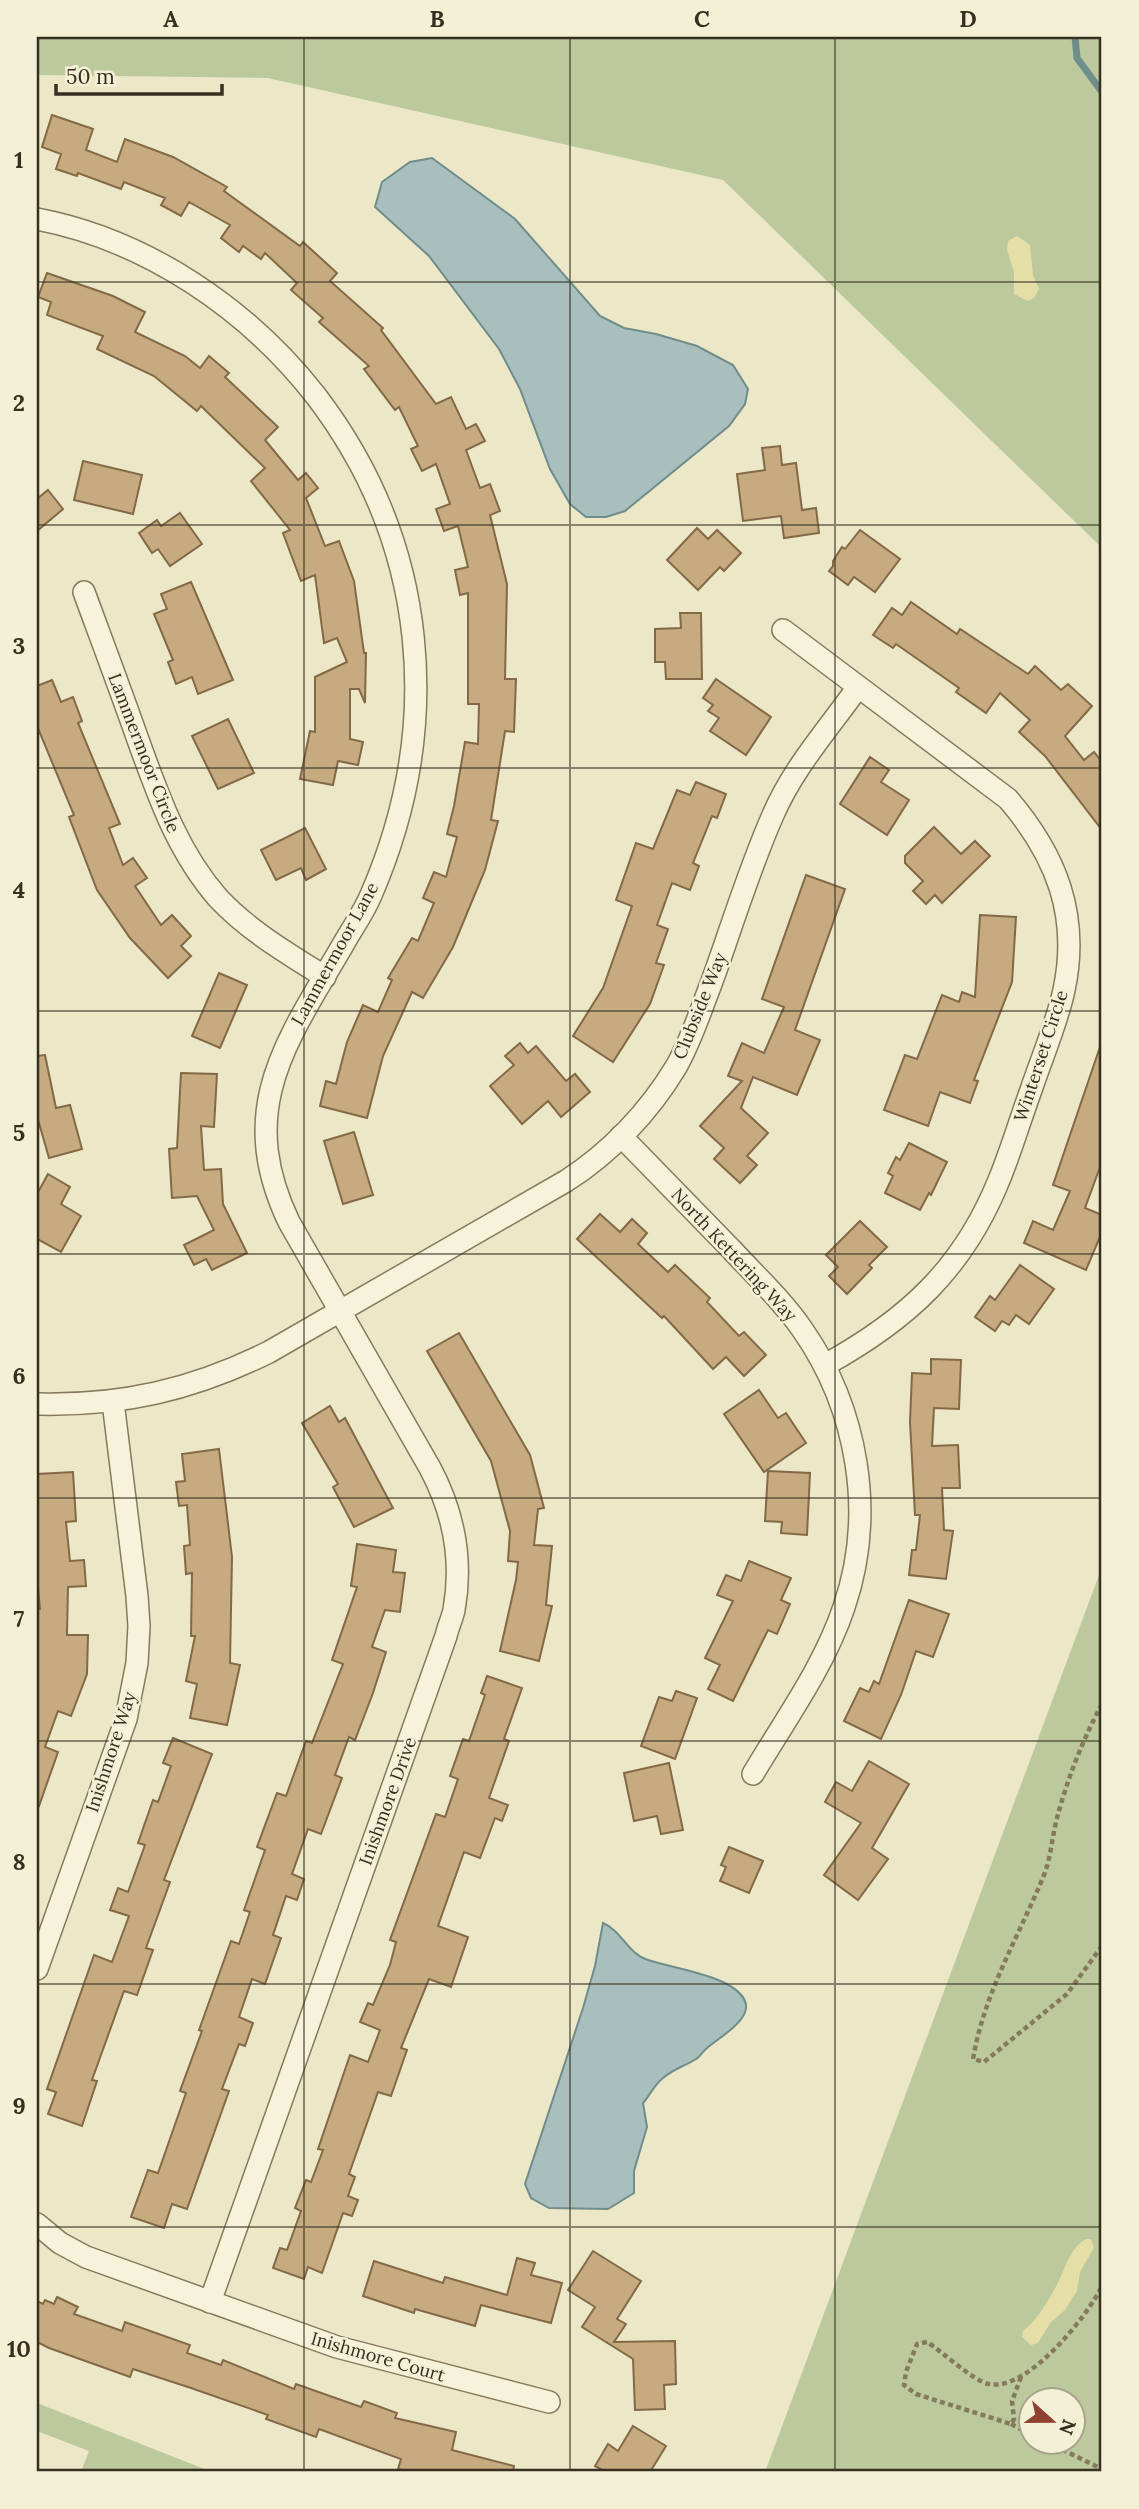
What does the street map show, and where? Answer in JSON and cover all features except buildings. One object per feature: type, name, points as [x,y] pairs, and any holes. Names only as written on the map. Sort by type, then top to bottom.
[{"type":"street","name":"Lammermoor Lane","points":[[37,219],[94,235],[162,266],[227,307],[295,370],[333,419],[365,474],[389,531],[406,591],[414,641],[416,684],[408,783],[390,847],[362,913],[296,1024],[274,1074],[267,1110],[267,1146],[277,1194],[285,1214],[341,1310]]},
{"type":"street","name":"Lammermoor Circle","points":[[84,592],[166,816],[185,851],[204,880],[237,917],[269,942],[325,977]]},
{"type":"street","name":"Winterset Circle","points":[[783,630],[994,788],[1029,823],[1053,866],[1067,912],[1068,969],[1057,1016],[1003,1170],[978,1224],[946,1272],[903,1315],[858,1347],[825,1365]]},
{"type":"street","name":"Clubside Way","points":[[37,1404],[81,1405],[113,1402],[175,1390],[226,1372],[268,1352],[566,1181],[591,1163],[621,1136],[662,1088],[690,1038],[773,814],[801,767],[859,687]]},
{"type":"street","name":"North Kettering Way","points":[[621,1136],[789,1311],[825,1365],[843,1406],[855,1453],[860,1517],[854,1568],[845,1606],[830,1643],[753,1774]]},
{"type":"street","name":"Inishmore Drive","points":[[210,2302],[454,1607],[458,1571],[456,1543],[445,1499],[341,1310]]},
{"type":"street","name":"Inishmore Way","points":[[37,1969],[126,1719],[137,1663],[137,1595],[113,1402]]},
{"type":"street","points":[[37,2224],[77,2253],[210,2302]]},
{"type":"street","name":"Inishmore Court","points":[[210,2302],[361,2355],[550,2402]]},
{"type":"path","points":[[1102,1704],[1078,1758],[1058,1815],[1045,1872],[999,1971],[977,2037],[973,2059],[984,2062],[1067,1994],[1102,1945]]},
{"type":"path","points":[[1016,2426],[916,2394],[904,2385],[917,2344],[928,2342],[987,2384],[1004,2385],[1021,2377],[1058,2345],[1084,2316],[1102,2286]]},
{"type":"path","points":[[1011,2424],[1014,2419],[1012,2402],[1021,2377]]},
{"type":"path","points":[[1076,2456],[1102,2469]]},
{"type":"green space","points":[[37,37],[1102,37],[1102,548],[723,180],[268,78],[37,75]]},
{"type":"green space","points":[[1102,1567],[1102,2472],[765,2472]]},
{"type":"green space","points":[[37,2403],[212,2472],[81,2472],[89,2451],[37,2431]]},
{"type":"sand","points":[[1017,236],[1030,245],[1033,275],[1039,289],[1034,298],[1028,301],[1014,294],[1014,272],[1007,250],[1008,241]]},
{"type":"sand","points":[[1086,2239],[1091,2239],[1094,2248],[1080,2272],[1077,2291],[1065,2310],[1051,2322],[1038,2343],[1031,2345],[1022,2337],[1023,2331],[1054,2290],[1073,2251]]},
{"type":"water","points":[[432,158],[515,219],[600,316],[624,328],[697,346],[733,365],[748,389],[745,404],[729,426],[625,511],[606,517],[586,517],[570,504],[550,469],[520,389],[499,349],[429,256],[375,207],[382,182],[410,162]]},
{"type":"water","points":[[603,1923],[641,1957],[725,1983],[739,1992],[745,2001],[746,2010],[735,2026],[697,2058],[660,2080],[643,2103],[647,2127],[634,2171],[634,2193],[608,2209],[549,2208],[531,2198],[525,2184],[583,2008]]},
{"type":"waterway","points":[[1075,37],[1077,58],[1102,92]]}]
